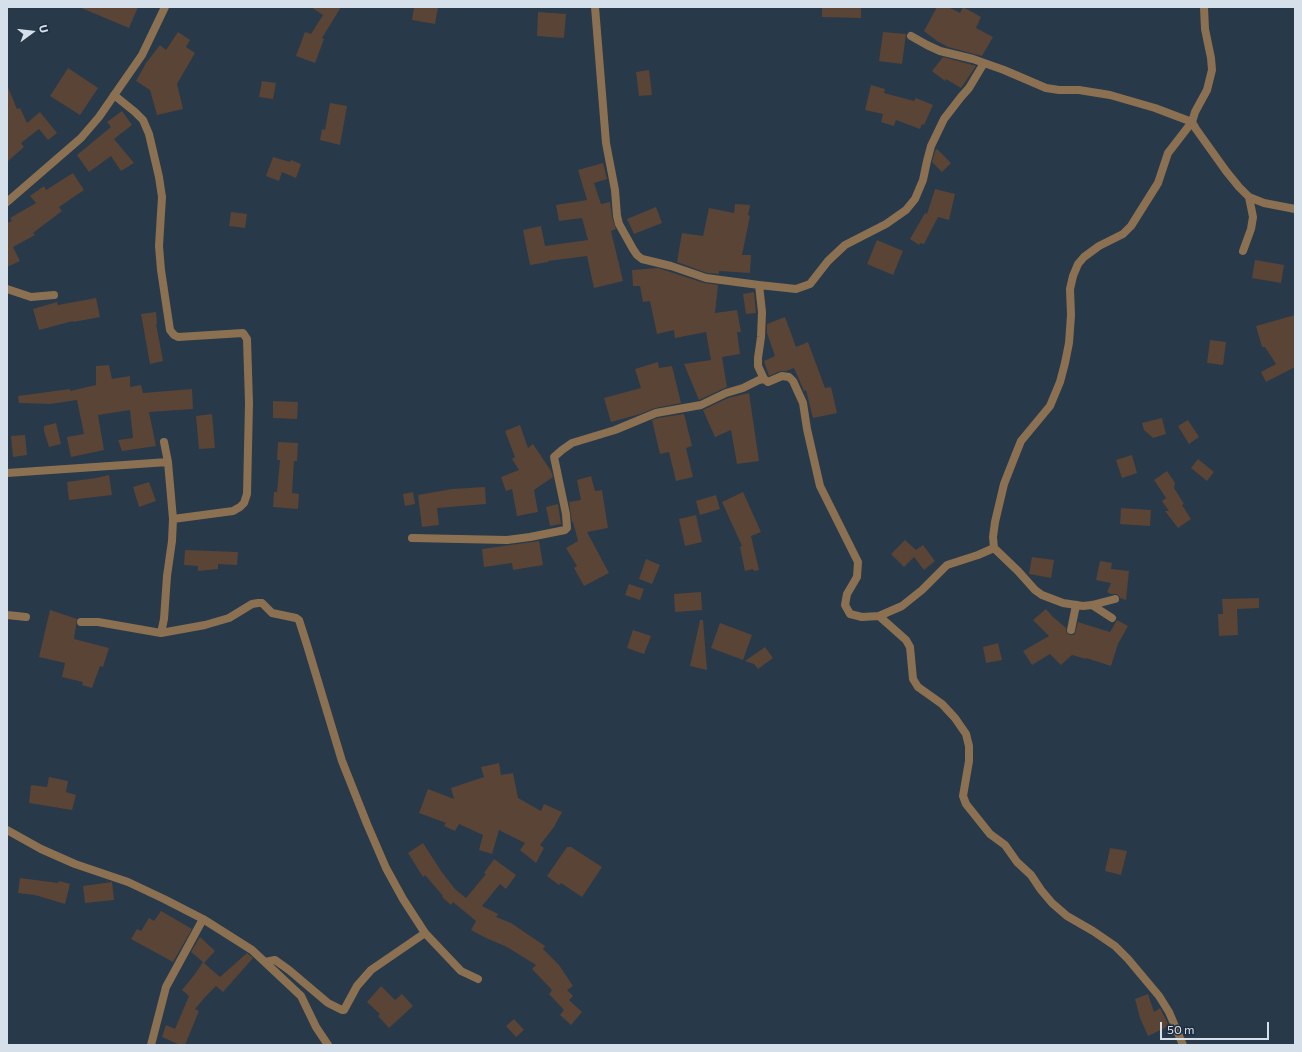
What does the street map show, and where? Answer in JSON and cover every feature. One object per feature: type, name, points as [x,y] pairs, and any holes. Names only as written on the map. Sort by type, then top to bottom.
[{"type":"street","points":[[8,199],[81,138],[142,56],[165,7]]},
{"type":"street","points":[[595,7],[606,143],[615,190],[619,224],[637,255],[642,258],[706,278],[796,289],[810,284],[828,261],[846,245],[886,224],[906,210],[915,199],[923,180],[932,146],[944,119],[969,88],[984,63]]},
{"type":"street","points":[[1115,599],[1092,605],[1077,605],[1063,603],[1042,595],[1035,590],[996,549],[993,537],[996,516],[1004,484],[1021,442],[1050,406],[1060,382],[1069,343],[1071,315],[1070,289],[1078,264],[1084,257],[1099,246],[1123,234],[1131,226],[1158,183],[1168,153],[1192,122],[1195,112],[1207,90],[1212,70],[1205,29],[1204,7]]},
{"type":"street","points":[[911,36],[927,46],[1004,70],[1046,88],[1059,90],[1079,90],[1110,95],[1155,108],[1192,122],[1226,171],[1249,197],[1264,203],[1295,209]]},
{"type":"street","points":[[114,95],[143,120],[149,134],[162,197],[159,246],[170,330],[178,337],[243,332],[247,339],[249,403],[247,494],[244,503],[233,511],[173,519]]},
{"type":"street","points":[[1243,251],[1251,229],[1253,217],[1249,197]]},
{"type":"street","points":[[759,285],[762,312],[758,366],[764,379],[768,382],[782,376],[789,376],[793,381],[803,403],[807,429],[820,486],[858,562],[858,577],[847,594],[845,605],[850,614],[862,617],[879,616],[902,606],[922,590],[947,565],[996,549]]},
{"type":"street","points":[[7,289],[31,297],[54,295]]},
{"type":"street","points":[[412,538],[507,540],[565,530],[567,528],[566,514],[554,457],[562,450],[572,443],[615,430],[656,413],[700,405],[726,393],[764,379]]},
{"type":"street","points":[[161,633],[164,619],[173,519],[168,462],[164,442]]},
{"type":"street","points":[[7,473],[168,462]]},
{"type":"street","points":[[81,622],[98,622],[161,633],[205,625],[230,618],[252,604],[258,603],[262,603],[272,614],[296,618],[299,620],[342,761],[386,868],[403,899],[425,933],[461,971],[478,979]]},
{"type":"street","points":[[1071,630],[1077,605]]},
{"type":"street","points":[[1092,605],[1112,618]]},
{"type":"street","points":[[7,615],[26,617]]},
{"type":"street","points":[[879,616],[906,640],[910,647],[913,679],[918,687],[942,704],[955,718],[966,734],[969,746],[969,761],[963,796],[966,804],[990,834],[1005,845],[1017,862],[1031,875],[1052,903],[1070,919],[1094,931],[1115,946],[1128,958],[1159,996],[1169,1012],[1183,1045]]},
{"type":"street","points":[[7,830],[41,849],[75,864],[128,882],[203,919],[252,950],[301,996],[316,1027],[328,1045]]},
{"type":"street","points":[[151,1045],[166,987],[203,919]]},
{"type":"street","points":[[265,962],[274,960],[289,970],[328,1003],[344,1010],[357,986],[370,970],[425,933]]},
{"type":"building","points":[[79,7],[138,7],[129,28]]},
{"type":"building","points":[[311,7],[341,7],[322,38],[324,39],[315,63],[296,56],[305,32],[311,34],[323,15]]},
{"type":"building","points":[[414,7],[438,7],[435,24],[412,20]]},
{"type":"building","points":[[822,7],[861,7],[861,18],[822,17]]},
{"type":"building","points":[[937,7],[948,7],[960,13],[963,7],[981,17],[976,28],[993,37],[982,56],[948,47],[924,31]]},
{"type":"building","points":[[538,12],[566,14],[564,38],[537,36]]},
{"type":"building","points":[[178,32],[190,40],[186,47],[195,53],[177,84],[183,109],[157,115],[150,90],[136,81],[146,63],[160,45],[166,50]]},
{"type":"building","points":[[883,32],[906,34],[902,64],[879,61]]},
{"type":"building","points":[[943,57],[976,66],[961,88],[946,79],[945,81],[932,71]]},
{"type":"building","points":[[68,68],[98,88],[80,115],[50,96]]},
{"type":"building","points":[[649,70],[652,95],[639,96],[636,72]]},
{"type":"building","points":[[262,81],[276,83],[273,99],[259,97]]},
{"type":"building","points":[[7,85],[17,109],[20,108],[27,123],[40,112],[57,133],[48,140],[39,129],[21,143],[24,147],[7,162]]},
{"type":"building","points":[[871,85],[885,89],[884,93],[914,101],[916,98],[933,105],[924,125],[922,124],[920,129],[896,120],[894,126],[881,122],[883,114],[865,110]]},
{"type":"building","points":[[330,103],[347,106],[340,145],[320,140],[322,129],[325,130]]},
{"type":"building","points":[[122,111],[132,125],[114,139],[134,163],[121,171],[111,156],[89,172],[77,155],[111,127],[107,122]]},
{"type":"building","points":[[937,149],[951,163],[942,172],[932,162]]},
{"type":"building","points":[[273,157],[290,162],[291,160],[301,164],[296,178],[282,172],[279,181],[266,176]]},
{"type":"building","points":[[603,163],[607,179],[594,183],[601,204],[610,202],[612,217],[616,229],[611,231],[623,281],[594,288],[587,256],[530,265],[523,230],[541,226],[545,246],[588,240],[582,218],[559,221],[556,205],[587,200],[578,170]]},
{"type":"building","points":[[73,173],[84,190],[59,207],[62,211],[33,233],[35,235],[13,247],[20,261],[7,267],[7,223],[12,221],[10,218],[36,203],[30,196],[44,186],[46,190]]},
{"type":"building","points":[[935,189],[955,194],[949,220],[938,217],[924,244],[920,243],[919,245],[910,239],[925,213],[927,214]]},
{"type":"building","points":[[735,204],[750,205],[748,215],[750,216],[742,255],[751,255],[750,273],[719,271],[719,274],[707,273],[677,262],[682,233],[703,236],[709,208],[734,213]]},
{"type":"building","points":[[656,207],[662,223],[634,234],[627,219]]},
{"type":"building","points":[[231,212],[247,214],[245,228],[229,226]]},
{"type":"building","points":[[877,240],[903,251],[893,275],[867,264]]},
{"type":"building","points":[[1255,260],[1284,265],[1281,283],[1252,278]]},
{"type":"building","points":[[658,268],[704,283],[718,285],[715,313],[737,310],[741,332],[737,332],[740,354],[722,357],[727,387],[699,400],[684,364],[711,360],[706,332],[675,338],[674,330],[657,334],[650,301],[643,302],[640,286],[633,286],[632,270]]},
{"type":"building","points":[[754,292],[756,313],[746,314],[743,294]]},
{"type":"building","points":[[96,298],[100,317],[73,321],[39,330],[33,309],[57,302],[58,305]]},
{"type":"building","points":[[156,312],[156,324],[163,361],[150,364],[141,314]]},
{"type":"building","points":[[1295,315],[1295,367],[1266,382],[1261,372],[1276,364],[1265,347],[1262,347],[1256,326]]},
{"type":"building","points":[[785,317],[796,347],[808,342],[825,388],[831,387],[837,413],[813,418],[806,390],[804,391],[794,368],[786,371],[780,371],[769,376],[764,361],[775,356],[767,333],[767,324]]},
{"type":"building","points":[[1210,340],[1226,342],[1223,365],[1207,363]]},
{"type":"building","points":[[658,362],[659,368],[672,366],[681,403],[655,408],[611,422],[604,398],[641,388],[635,369]]},
{"type":"building","points":[[109,365],[112,379],[130,376],[130,387],[141,385],[143,393],[192,389],[193,409],[149,412],[156,446],[122,451],[118,440],[133,438],[130,410],[98,415],[104,450],[71,457],[67,437],[84,434],[77,400],[50,404],[19,403],[18,396],[70,389],[70,391],[96,385],[96,366]]},
{"type":"building","points":[[749,393],[759,461],[737,464],[731,430],[715,437],[703,410],[728,398]]},
{"type":"building","points":[[273,401],[298,402],[297,419],[273,418]]},
{"type":"building","points":[[212,414],[215,448],[199,449],[196,416]]},
{"type":"building","points":[[684,414],[692,446],[686,448],[693,477],[676,481],[669,452],[660,454],[652,420]]},
{"type":"building","points":[[1162,418],[1166,434],[1153,438],[1144,430],[1142,423]]},
{"type":"building","points":[[1188,420],[1199,437],[1189,444],[1178,426]]},
{"type":"building","points":[[56,423],[61,444],[49,447],[44,426]]},
{"type":"building","points":[[520,425],[528,448],[533,444],[551,471],[553,477],[534,490],[538,512],[517,516],[512,489],[506,491],[501,477],[519,470],[512,459],[515,457],[505,431]]},
{"type":"building","points":[[25,435],[27,455],[13,457],[11,436]]},
{"type":"building","points":[[278,442],[298,443],[297,461],[294,461],[292,493],[299,494],[298,509],[273,507],[274,492],[277,492],[280,460],[277,460]]},
{"type":"building","points":[[1132,455],[1137,473],[1122,478],[1116,460]]},
{"type":"building","points":[[1198,459],[1214,472],[1207,481],[1191,468]]},
{"type":"building","points":[[1167,471],[1175,483],[1174,488],[1184,504],[1182,505],[1191,519],[1178,528],[1165,511],[1169,511],[1162,501],[1166,498],[1154,480]]},
{"type":"building","points":[[109,475],[112,495],[69,500],[67,482]]},
{"type":"building","points":[[591,476],[595,491],[602,490],[608,528],[587,532],[609,573],[584,586],[574,568],[577,566],[566,548],[578,541],[572,522],[569,502],[581,500],[577,480]]},
{"type":"building","points":[[149,482],[156,501],[139,507],[133,487]]},
{"type":"building","points":[[485,487],[486,504],[437,508],[439,525],[422,527],[418,495],[452,489]]},
{"type":"building","points":[[413,492],[415,504],[405,506],[403,494]]},
{"type":"building","points":[[743,492],[761,532],[751,536],[759,570],[754,571],[753,569],[745,571],[740,547],[742,546],[722,502]]},
{"type":"building","points":[[716,495],[720,509],[700,515],[696,501]]},
{"type":"building","points":[[558,504],[561,524],[550,526],[546,507]]},
{"type":"building","points":[[1121,508],[1151,510],[1150,526],[1120,524]]},
{"type":"building","points":[[696,515],[702,542],[685,546],[679,519]]},
{"type":"building","points":[[905,540],[916,550],[923,545],[935,561],[924,570],[914,557],[904,567],[891,554]]},
{"type":"building","points":[[539,541],[543,565],[513,570],[512,563],[484,567],[482,549]]},
{"type":"building","points":[[185,550],[238,552],[237,565],[218,564],[218,569],[198,571],[198,566],[184,565]]},
{"type":"building","points":[[1032,557],[1054,560],[1051,578],[1029,574]]},
{"type":"building","points":[[646,559],[660,565],[652,584],[639,579]]},
{"type":"building","points":[[1100,561],[1112,563],[1111,569],[1129,571],[1126,600],[1120,598],[1117,594],[1107,592],[1111,583],[1096,580]]},
{"type":"building","points":[[629,584],[644,589],[640,600],[625,595]]},
{"type":"building","points":[[701,592],[702,610],[675,612],[674,594]]},
{"type":"building","points":[[1259,598],[1259,608],[1237,609],[1238,635],[1219,636],[1218,614],[1223,614],[1222,599]]},
{"type":"building","points":[[1046,609],[1066,628],[1066,632],[1070,635],[1074,635],[1078,622],[1110,632],[1117,620],[1128,626],[1118,644],[1111,666],[1072,655],[1061,665],[1050,654],[1032,665],[1023,651],[1049,636],[1033,620]]},
{"type":"building","points":[[50,610],[77,619],[74,639],[109,648],[103,667],[100,666],[92,688],[82,685],[83,682],[62,677],[65,663],[39,657]]},
{"type":"building","points":[[700,620],[703,620],[707,670],[690,666]]},
{"type":"building","points":[[720,623],[752,635],[743,660],[711,648]]},
{"type":"building","points":[[633,630],[651,636],[644,654],[627,648]]},
{"type":"building","points":[[998,643],[1002,660],[986,663],[983,647]]},
{"type":"building","points":[[765,647],[773,658],[758,669],[754,664],[745,661]]},
{"type":"building","points":[[499,763],[501,775],[513,773],[518,798],[541,811],[544,804],[562,812],[554,827],[540,845],[544,848],[536,863],[520,850],[525,843],[499,830],[492,854],[479,850],[483,835],[459,824],[455,831],[444,826],[446,823],[419,813],[428,789],[454,799],[451,788],[484,777],[481,767]]},
{"type":"building","points":[[49,777],[68,781],[66,792],[76,795],[72,810],[29,803],[31,785],[47,787]]},
{"type":"building","points":[[423,843],[441,871],[455,889],[466,898],[486,874],[484,873],[494,859],[516,875],[506,889],[500,884],[482,906],[498,914],[496,917],[511,923],[545,946],[543,949],[559,965],[573,986],[567,990],[573,996],[569,1000],[582,1012],[571,1025],[560,1015],[564,1010],[549,994],[552,990],[532,969],[536,965],[507,947],[471,930],[476,921],[453,902],[451,905],[442,897],[443,896],[425,875],[423,877],[408,853]]},
{"type":"building","points":[[567,847],[571,847],[602,867],[582,897],[561,883],[559,885],[547,876]]},
{"type":"building","points":[[1110,848],[1127,851],[1121,875],[1105,871]]},
{"type":"building","points":[[20,878],[58,883],[59,881],[70,884],[65,904],[35,895],[18,893]]},
{"type":"building","points":[[112,882],[114,900],[85,903],[83,886]]},
{"type":"building","points":[[161,911],[192,929],[173,962],[131,939],[137,929],[141,931],[149,918],[154,921]]},
{"type":"building","points":[[200,937],[215,951],[204,963],[220,977],[247,953],[253,958],[223,992],[216,986],[205,997],[195,1009],[199,1011],[185,1045],[180,1045],[162,1037],[166,1025],[175,1029],[189,996],[182,990],[203,962],[191,952]]},
{"type":"building","points":[[381,986],[395,1000],[402,994],[413,1006],[389,1028],[378,1016],[380,1014],[367,1002]]},
{"type":"building","points":[[1148,994],[1154,1012],[1160,1008],[1169,1026],[1148,1036],[1140,1018],[1135,999]]},
{"type":"building","points":[[514,1019],[524,1030],[516,1037],[506,1026]]}]
